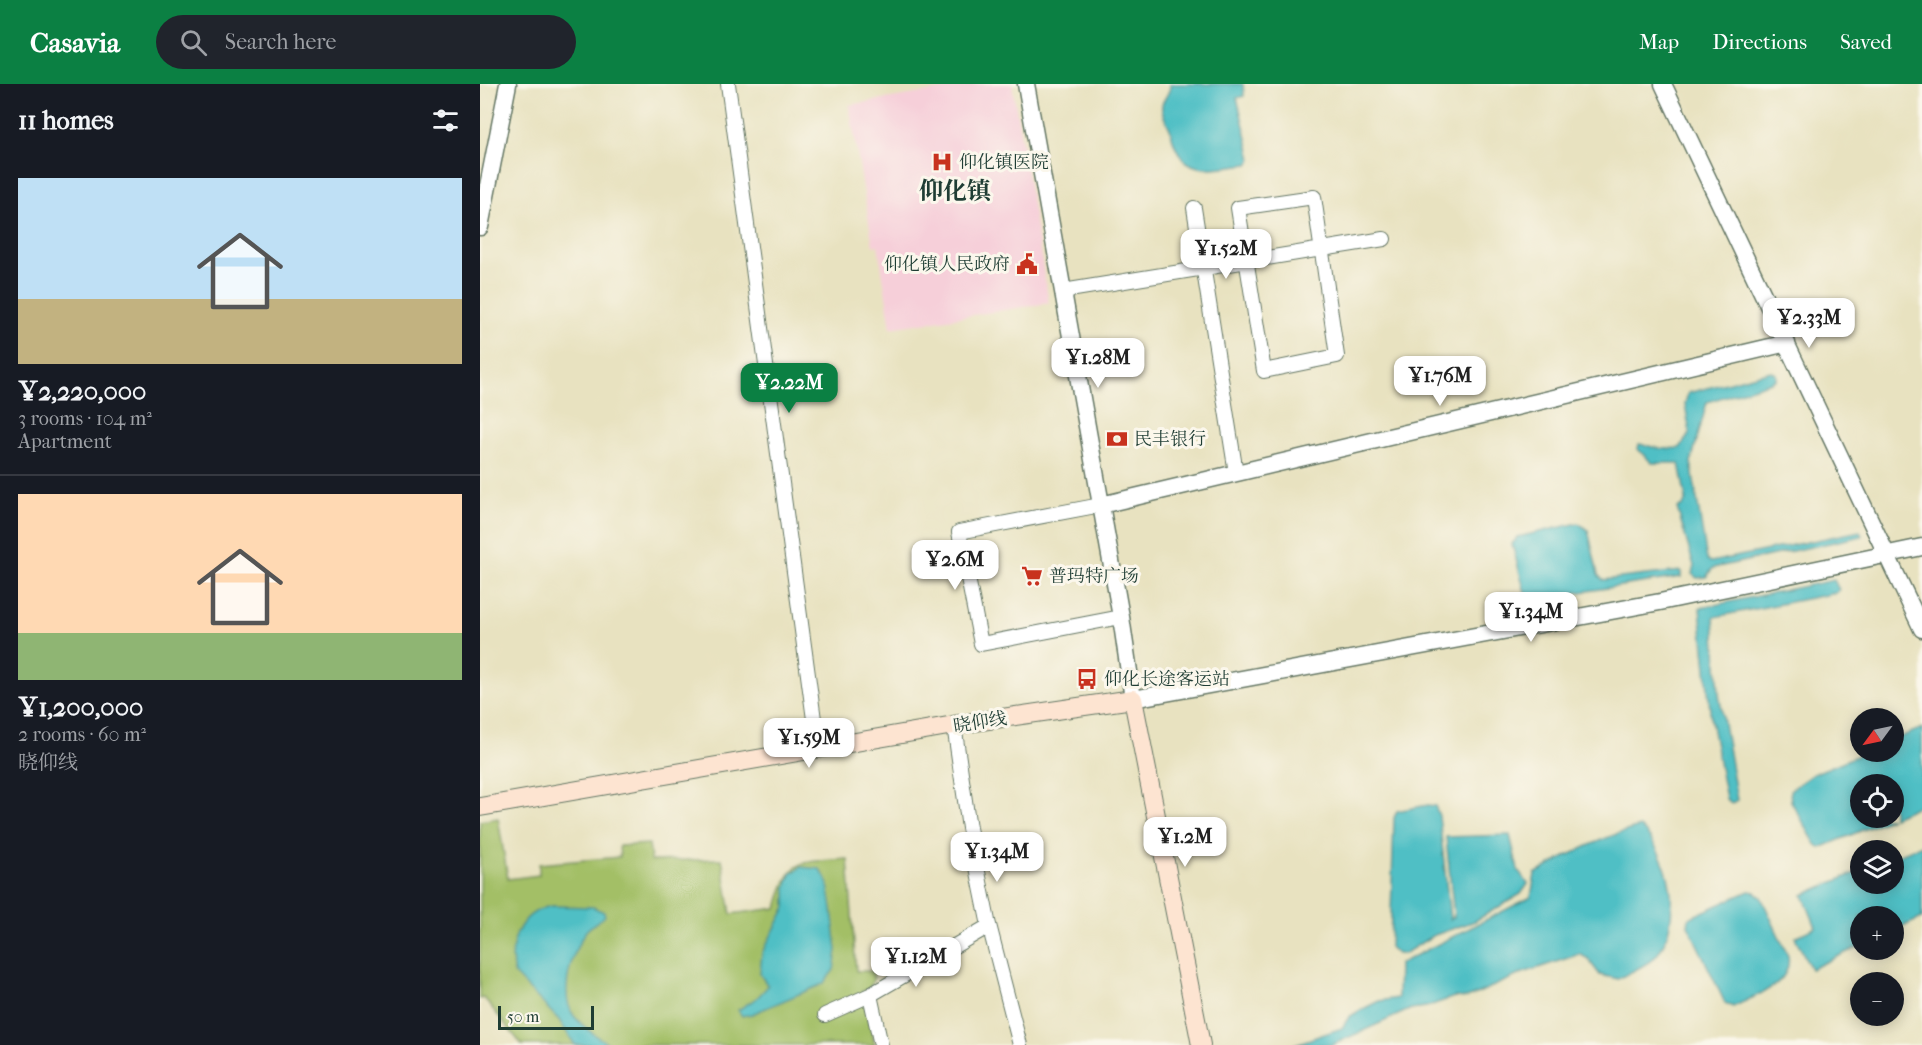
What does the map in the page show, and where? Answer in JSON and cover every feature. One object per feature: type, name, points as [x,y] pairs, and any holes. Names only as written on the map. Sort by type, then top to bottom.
[{"type":"main road","name":"晓仰线","points":[[480,807],[954,725],[1133,699]]},
{"type":"main road","points":[[1133,699],[1201,1045]]},
{"type":"street","points":[[480,227],[508,84]]},
{"type":"street","points":[[728,84],[818,749]]},
{"type":"street","points":[[1026,84],[1121,617],[1133,699],[1660,602],[1922,547]]},
{"type":"street","points":[[1664,84],[1922,629]]},
{"type":"street","points":[[1314,197],[1322,249],[1337,356],[1264,370],[1238,208],[1314,197]]},
{"type":"street","points":[[1194,208],[1236,473]]},
{"type":"street","points":[[1063,291],[1384,239]]},
{"type":"street","points":[[1121,617],[981,644],[959,532],[1101,505],[1787,343]]},
{"type":"street","points":[[954,725],[969,828],[989,926],[1020,1045]]},
{"type":"street","points":[[825,1015],[870,995],[989,926]]},
{"type":"street","points":[[870,995],[881,1045]]},
{"type":"shaded area","name":"仰化镇医院","points":[[975,84],[1012,84],[1049,303],[891,328],[878,245],[873,246],[849,105]]},
{"type":"green space","points":[[498,818],[508,879],[539,875],[539,864],[620,857],[619,846],[649,844],[651,861],[722,859],[731,914],[777,908],[787,879],[799,865],[808,862],[848,859],[856,971],[871,971],[874,977],[869,990],[862,991],[875,1045],[522,1045],[484,998],[480,999],[480,821]]},
{"type":"water","points":[[1170,84],[1243,84],[1244,96],[1237,98],[1252,159],[1248,164],[1199,167],[1190,164],[1182,157],[1162,112]]},
{"type":"water","points":[[1771,371],[1776,374],[1776,379],[1771,382],[1707,402],[1691,462],[1707,560],[1711,562],[1860,531],[1862,536],[1713,568],[1706,577],[1697,578],[1692,574],[1694,566],[1677,508],[1683,506],[1686,499],[1679,463],[1652,463],[1638,449],[1639,444],[1662,449],[1680,448],[1690,433],[1685,404],[1688,393]]},
{"type":"water","points":[[1578,523],[1588,530],[1598,575],[1603,580],[1681,571],[1681,577],[1527,600],[1512,544],[1518,537]]},
{"type":"water","points":[[1834,580],[1839,590],[1836,593],[1714,617],[1719,694],[1737,800],[1732,803],[1726,799],[1711,720],[1700,608]]},
{"type":"water","points":[[1922,728],[1922,804],[1904,812],[1904,774],[1850,774],[1850,828],[1867,828],[1820,848],[1791,801],[1790,790],[1813,774],[1850,759],[1850,762],[1904,762],[1904,735]]},
{"type":"water","points":[[1428,805],[1435,806],[1439,816],[1450,919],[1454,917],[1446,837],[1510,835],[1518,870],[1528,884],[1521,894],[1475,921],[1432,936],[1404,954],[1397,954],[1390,947],[1394,818],[1397,811]]},
{"type":"water","points":[[1640,827],[1660,854],[1666,870],[1672,906],[1665,940],[1657,955],[1649,962],[1618,979],[1600,975],[1588,959],[1580,954],[1523,973],[1467,998],[1454,997],[1426,1007],[1411,1009],[1332,1045],[1293,1045],[1342,1028],[1349,1017],[1379,1001],[1398,998],[1399,964],[1531,897],[1535,874],[1599,841]]},
{"type":"water","points":[[1922,845],[1922,918],[1904,926],[1904,906],[1850,906],[1850,951],[1811,969],[1795,937],[1816,927],[1803,895],[1850,875],[1850,894],[1904,894],[1904,852]]},
{"type":"water","points":[[801,867],[820,869],[827,880],[837,950],[834,970],[823,984],[752,1014],[742,1016],[738,1010],[757,998],[768,986],[760,974],[762,953],[786,907],[786,887],[791,874]]},
{"type":"water","points":[[1749,891],[1761,897],[1788,956],[1788,966],[1784,975],[1770,988],[1733,1007],[1725,1003],[1688,925],[1689,918]]},
{"type":"water","points":[[552,906],[593,907],[604,912],[605,916],[586,931],[576,950],[569,973],[567,996],[574,1016],[591,1032],[611,1045],[575,1045],[559,1020],[514,974],[514,941],[523,922],[540,909]]},
{"type":"place","name":"仰化镇医院","points":[[942,162]]},
{"type":"place","name":"仰化镇人民政府","points":[[1027,264]]},
{"type":"place","name":"民丰银行","points":[[1117,439]]},
{"type":"place","name":"普玛特广场","points":[[1032,576]]},
{"type":"place","name":"仰化长途客运站","points":[[1087,679]]},
{"type":"district","name":"仰化镇","points":[[955,191]]}]
